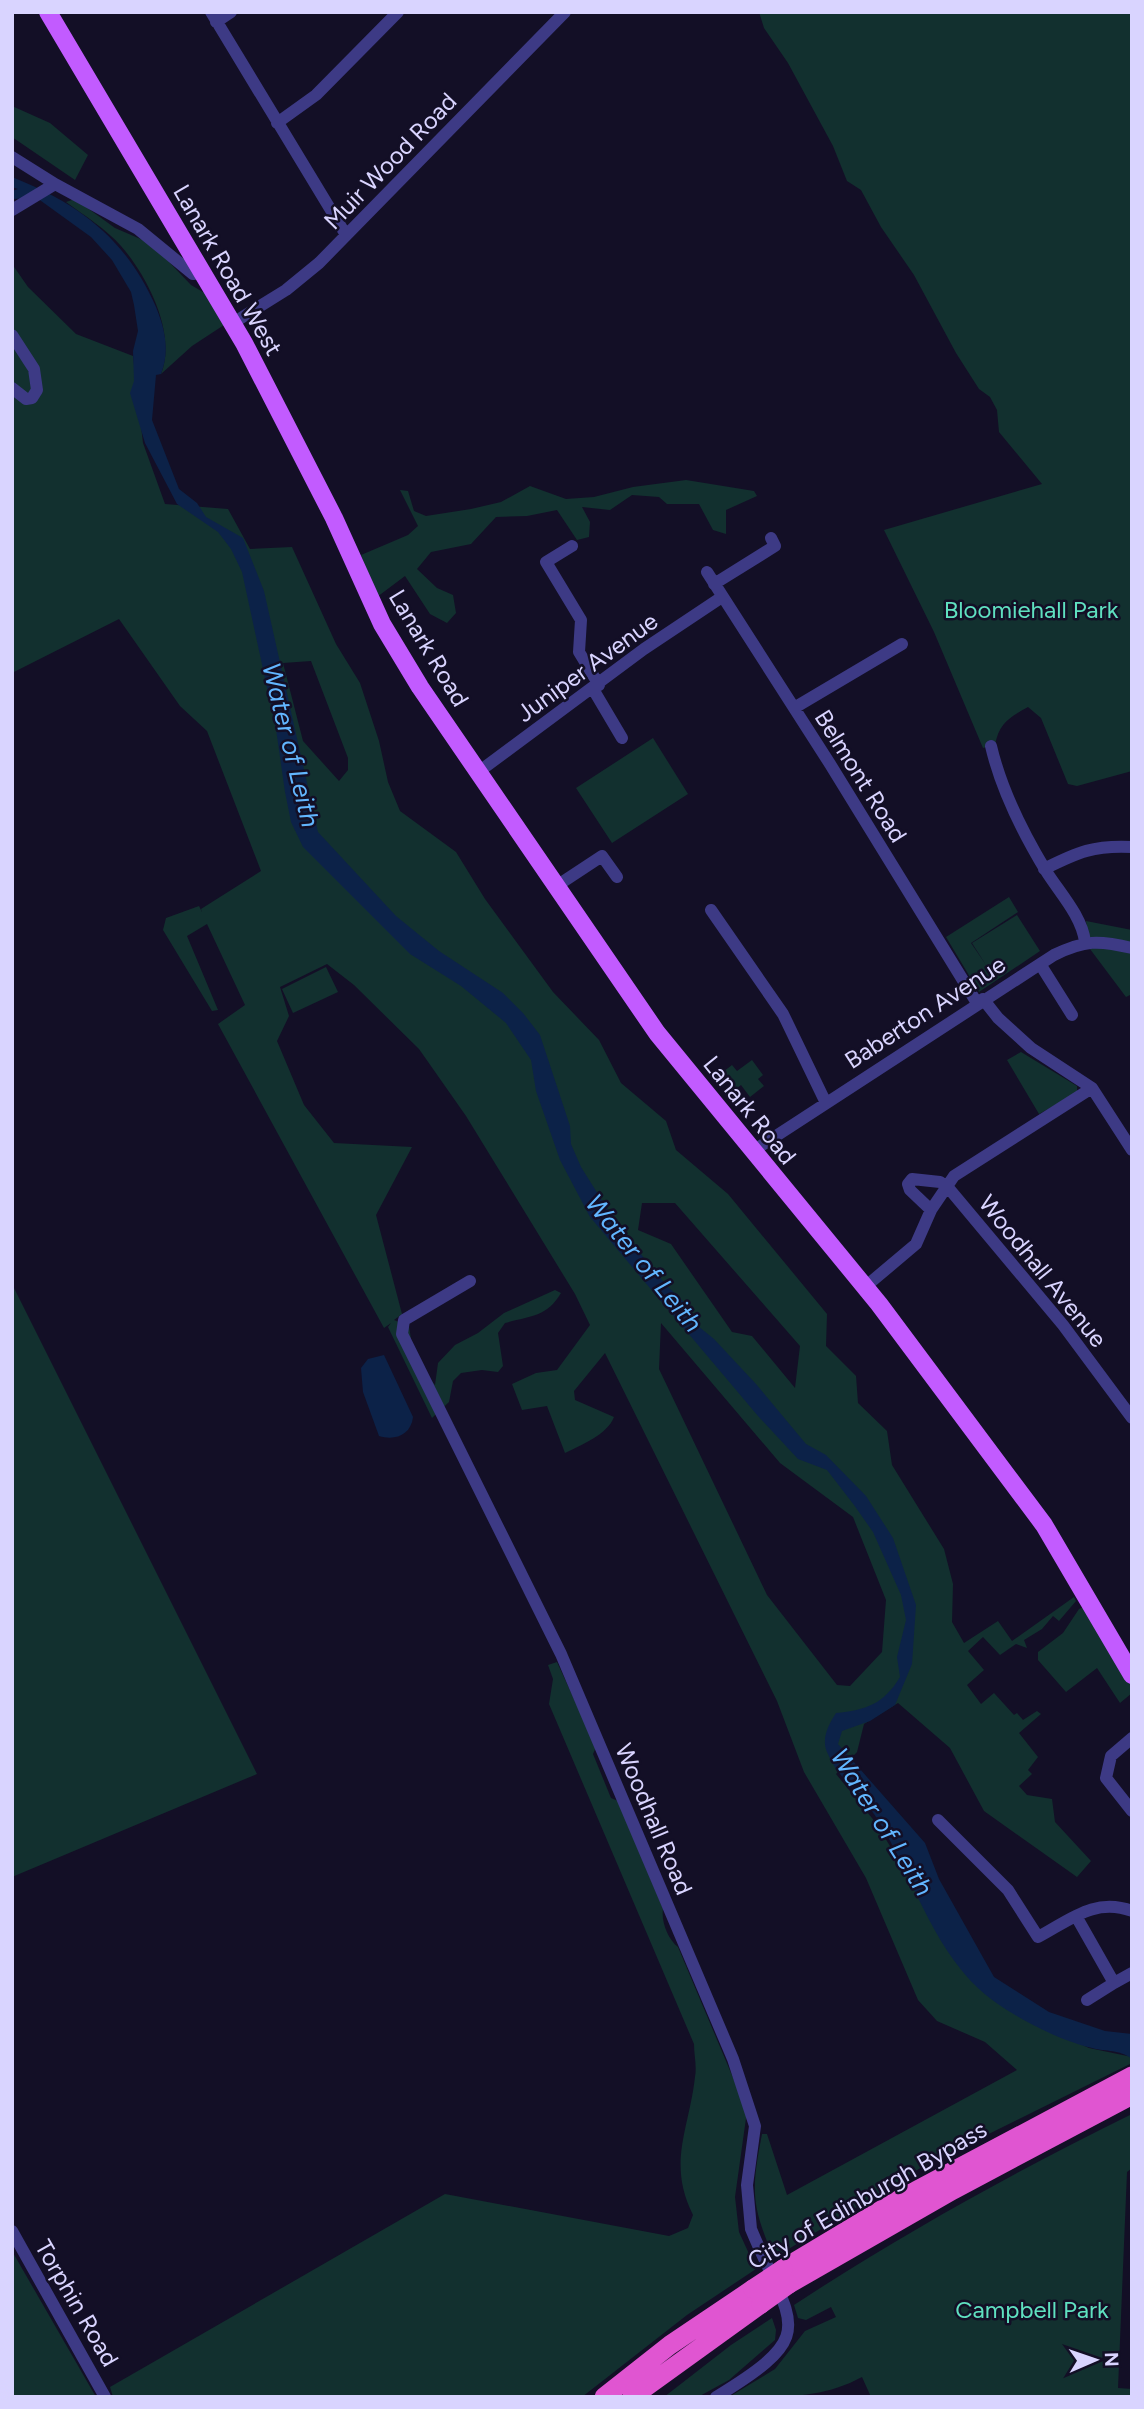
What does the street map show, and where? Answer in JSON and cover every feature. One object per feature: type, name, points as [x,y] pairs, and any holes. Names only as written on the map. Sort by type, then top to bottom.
[{"type":"highway","name":"City of Edinburgh Bypass","points":[[1064,2121],[1132,2076]]},
{"type":"highway","name":"City of Edinburgh Bypass","points":[[604,2397],[670,2345],[757,2296],[881,2210],[1064,2121],[1132,2095]]},
{"type":"highway","name":"City of Edinburgh Bypass","points":[[632,2397],[757,2296]]},
{"type":"main road","name":"Lanark Road West","points":[[48,12],[233,323],[353,559]]},
{"type":"main road","name":"Lanark Road","points":[[353,559],[393,643],[555,887],[657,1033],[864,1287],[1044,1525],[1132,1675]]},
{"type":"street","points":[[231,12],[214,17],[346,235]]},
{"type":"street","points":[[277,123],[316,95],[398,12]]},
{"type":"street","name":"Muir Wood Road","points":[[233,323],[303,277],[565,12]]},
{"type":"street","points":[[12,157],[52,185],[138,229],[193,274],[203,273]]},
{"type":"street","points":[[12,210],[52,185]]},
{"type":"street","points":[[12,335],[34,369],[37,390],[32,398],[26,398],[12,388]]},
{"type":"street","points":[[714,584],[775,546],[771,538]]},
{"type":"street","points":[[572,546],[546,562],[581,620],[579,652],[622,738]]},
{"type":"street","name":"Belmont Road","points":[[707,572],[980,1001],[1031,1048],[1092,1088]]},
{"type":"street","name":"Juniper Avenue","points":[[477,773],[644,649],[722,597]]},
{"type":"street","points":[[794,708],[902,644]]},
{"type":"street","points":[[991,746],[997,773],[1044,869],[1081,926],[1085,942],[1132,948]]},
{"type":"street","points":[[1044,869],[1084,849],[1104,846],[1132,847]]},
{"type":"street","points":[[555,887],[602,856],[617,877]]},
{"type":"street","points":[[711,910],[783,1014],[825,1101]]},
{"type":"street","name":"Baberton Avenue","points":[[753,1151],[980,1001],[1040,964],[1085,942]]},
{"type":"street","points":[[1040,964],[1072,1015]]},
{"type":"street","points":[[864,1287],[916,1244],[945,1185],[954,1177],[1092,1088],[1132,1150]]},
{"type":"street","points":[[931,1210],[910,1190],[910,1181],[918,1178],[945,1185]]},
{"type":"street","name":"Woodhall Avenue","points":[[945,1185],[1063,1325],[1132,1418]]},
{"type":"street","name":"Woodhall Road","points":[[470,1281],[404,1320],[402,1334],[561,1654],[733,2059],[754,2118],[755,2134],[747,2185],[748,2214],[751,2228],[786,2310],[790,2333],[776,2357],[716,2397]]},
{"type":"street","points":[[1132,1738],[1115,1750],[1106,1769],[1106,1777],[1125,1791],[1132,1811]]},
{"type":"street","points":[[938,1820],[1008,1891],[1038,1937],[1103,1905],[1132,1911]]},
{"type":"street","points":[[1076,1916],[1114,1983]]},
{"type":"street","points":[[1087,2000],[1132,1973]]},
{"type":"street","name":"Torphin Road","points":[[12,2231],[105,2397]]},
{"type":"green space","name":"Bloomiehall Park","points":[[759,12],[1132,12],[1132,771],[1077,786],[1068,784],[1041,718],[1028,707],[1006,722],[999,731],[995,745],[983,748],[934,632],[884,530],[1042,484],[999,432],[997,410],[990,397],[979,389],[956,353],[914,275],[881,227],[861,190],[847,181],[833,146],[788,63],[764,28]]},
{"type":"green space","points":[[12,106],[50,123],[88,155],[75,180],[12,137]]},
{"type":"green space","points":[[75,199],[115,228],[152,244],[191,285],[208,295],[224,325],[192,346],[161,374],[165,341],[150,290],[141,273],[115,240],[66,202]]},
{"type":"green space","points":[[12,264],[28,287],[76,334],[133,356],[143,443],[165,504],[228,509],[250,549],[292,547],[336,644],[360,683],[379,741],[388,782],[400,811],[456,852],[485,899],[553,992],[599,1040],[621,1083],[666,1121],[676,1150],[728,1194],[827,1314],[826,1346],[856,1376],[858,1403],[887,1431],[892,1465],[944,1549],[953,1584],[952,1622],[964,1643],[998,1621],[1012,1641],[1074,1597],[1076,1601],[1059,1621],[1053,1616],[1042,1629],[1024,1640],[1027,1648],[1016,1644],[1000,1655],[983,1637],[968,1651],[984,1670],[967,1685],[981,1704],[994,1693],[1014,1715],[1017,1713],[1023,1720],[1037,1711],[1041,1714],[1019,1733],[1038,1757],[1028,1770],[1032,1774],[1019,1786],[1027,1795],[1052,1799],[1055,1822],[1091,1861],[1077,1877],[984,1811],[950,1748],[898,1703],[864,1724],[857,1752],[836,1774],[876,1823],[930,1912],[1030,2020],[1089,2048],[1132,2057],[1132,2063],[922,2167],[774,2258],[761,2224],[755,2197],[762,2134],[767,2134],[787,2195],[1017,2070],[985,2042],[937,2021],[918,2000],[866,1878],[804,1772],[777,1701],[605,1353],[574,1391],[575,1400],[614,1417],[600,1434],[565,1453],[547,1406],[522,1410],[512,1384],[536,1373],[557,1370],[590,1325],[575,1294],[466,1116],[419,1049],[354,985],[327,964],[280,987],[289,1016],[277,1041],[304,1105],[334,1143],[412,1147],[376,1215],[402,1314],[394,1320],[409,1326],[414,1358],[435,1385],[438,1363],[455,1345],[478,1333],[504,1313],[555,1290],[561,1293],[544,1311],[505,1323],[498,1333],[503,1366],[498,1372],[482,1370],[461,1373],[453,1381],[449,1402],[432,1418],[388,1327],[391,1323],[384,1328],[218,1024],[245,1005],[207,924],[187,936],[218,1010],[212,1011],[163,930],[166,918],[199,906],[202,912],[201,909],[261,871],[207,731],[180,706],[119,619],[12,673],[12,403],[16,389],[12,385]],"holes":[[[311,661],[348,758],[348,770],[339,781],[303,741],[283,663]],[[642,1203],[675,1203],[800,1346],[795,1388],[752,1336],[732,1332],[671,1244],[638,1230]],[[661,1323],[780,1463],[853,1517],[886,1600],[882,1652],[850,1686],[837,1685],[767,1595],[659,1369]]]},
{"type":"green space","points":[[686,480],[754,491],[757,496],[726,510],[726,534],[713,530],[699,504],[667,504],[659,497],[632,495],[610,510],[582,507],[590,522],[589,537],[577,540],[557,510],[527,516],[496,517],[471,544],[431,552],[417,569],[437,588],[453,595],[456,613],[447,623],[430,614],[405,576],[377,597],[361,555],[408,535],[418,526],[400,490],[408,491],[414,511],[426,516],[501,502],[530,486],[566,499],[594,497],[633,487]]},
{"type":"green space","points":[[653,738],[688,794],[612,843],[576,788]]},
{"type":"green space","points":[[1009,897],[1018,912],[971,943],[986,965],[972,943],[1017,915],[1040,951],[979,992],[946,937]]},
{"type":"green space","points":[[1086,921],[1132,930],[1132,994],[1126,997],[1090,949]]},
{"type":"green space","points":[[326,967],[338,992],[293,1013],[282,989]]},
{"type":"green space","points":[[1021,1052],[1077,1086],[1077,1093],[1039,1114],[1007,1060]]},
{"type":"green space","points":[[752,1060],[763,1075],[758,1079],[764,1086],[750,1097],[741,1085],[736,1089],[723,1072],[732,1065],[737,1071]]},
{"type":"green space","points":[[12,1284],[257,1774],[12,1877]]},
{"type":"green space","points":[[1088,1605],[1132,1676],[1132,1693],[1120,1703],[1097,1668],[1066,1692],[1038,1660],[1038,1652],[1063,1633],[1079,1609]]},
{"type":"green space","points":[[557,1662],[596,1747],[593,1754],[611,1798],[618,1801],[663,1909],[666,1930],[678,1947],[747,2111],[735,2197],[739,2232],[756,2269],[687,2315],[582,2397],[113,2397],[110,2387],[445,2194],[669,2236],[688,2228],[693,2215],[685,2196],[681,2162],[696,2073],[694,2044],[549,1704],[553,1679],[548,1665]]},
{"type":"green space","name":"Campbell Park","points":[[1132,2114],[1132,2168],[1127,2172],[1118,2388],[1132,2389],[1132,2397],[871,2397],[862,2377],[830,2390],[797,2396],[729,2397],[775,2369],[805,2331],[836,2317],[831,2307],[806,2320],[798,2318],[794,2305],[960,2204]]},
{"type":"green space","points":[[12,2251],[96,2397],[12,2397]]},
{"type":"green space","points":[[772,2318],[776,2330],[775,2340],[729,2380],[698,2397],[664,2397],[731,2345]]},
{"type":"water","name":"Water of Leith","points":[[12,177],[59,199],[98,227],[130,262],[156,307],[166,348],[161,374],[156,375],[152,420],[179,489],[197,503],[206,517],[243,538],[264,591],[318,832],[396,916],[439,951],[503,993],[523,1013],[540,1035],[570,1126],[571,1144],[581,1167],[618,1226],[666,1285],[686,1304],[693,1322],[714,1339],[756,1384],[806,1444],[826,1455],[866,1496],[893,1538],[916,1605],[912,1664],[895,1705],[870,1721],[842,1731],[838,1744],[925,1843],[939,1879],[994,1977],[1049,2012],[1105,2031],[1132,2034],[1132,2059],[1113,2051],[1078,2044],[1048,2032],[1017,2016],[979,1989],[947,1951],[878,1820],[832,1762],[825,1747],[825,1736],[836,1713],[873,1704],[887,1694],[900,1677],[897,1657],[906,1620],[901,1595],[873,1532],[827,1470],[798,1459],[758,1416],[590,1217],[560,1160],[536,1091],[531,1060],[506,1023],[461,986],[410,954],[303,847],[291,822],[276,729],[242,572],[231,549],[218,532],[177,504],[145,443],[130,393],[134,381],[133,351],[138,331],[131,292],[112,260],[91,237],[37,198],[12,199],[12,191],[18,189],[12,187]]},
{"type":"water","points":[[384,1355],[413,1417],[406,1432],[391,1438],[379,1436],[363,1392],[361,1368],[368,1359]]}]
